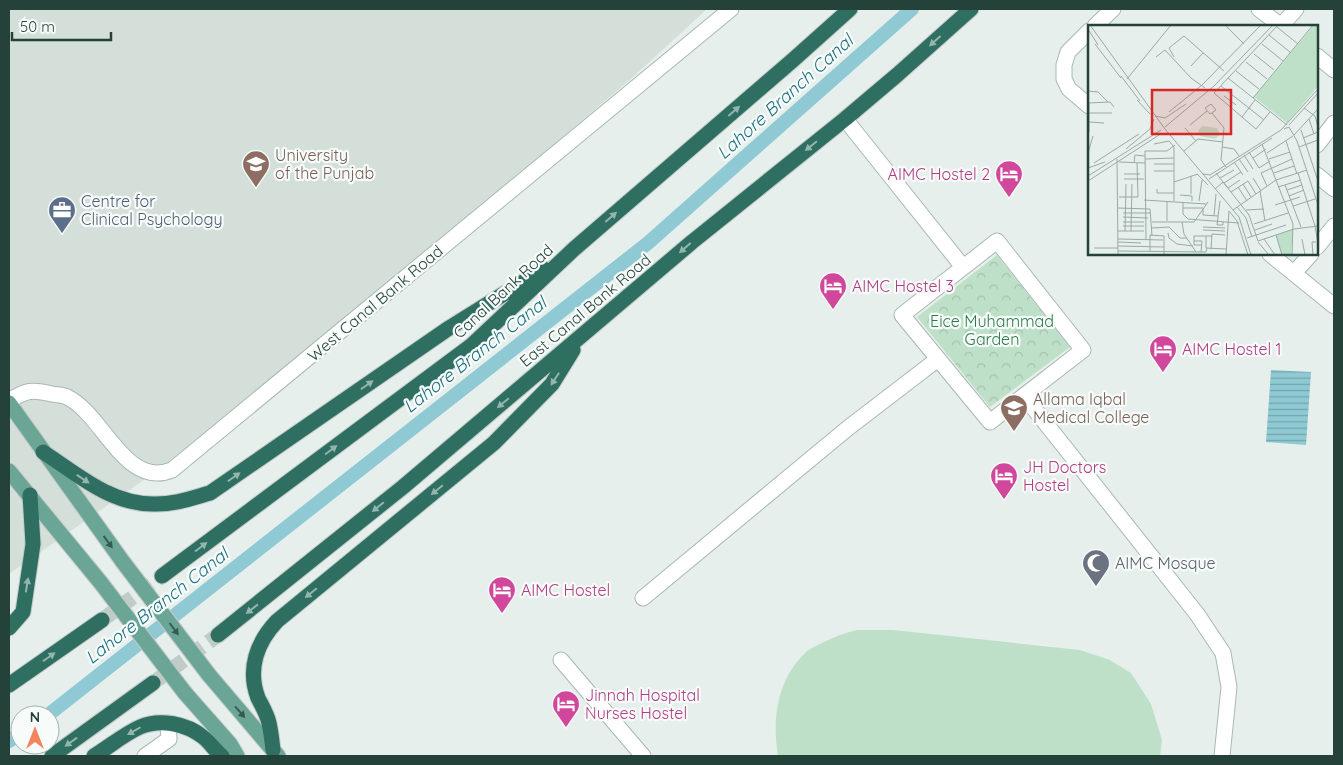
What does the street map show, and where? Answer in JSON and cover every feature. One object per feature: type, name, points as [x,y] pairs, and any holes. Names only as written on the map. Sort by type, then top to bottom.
[{"type":"highway","name":"Canal Bank Road","points":[[162,576],[472,345],[574,249],[850,9]]},
{"type":"highway","name":"East Canal Bank Road","points":[[218,635],[403,488],[692,242],[897,75],[971,9]]},
{"type":"highway","points":[[43,452],[116,498],[135,503],[179,502],[210,493],[450,328],[574,249]]},
{"type":"highway","points":[[275,753],[269,721],[254,683],[254,666],[257,650],[268,631],[277,621],[494,443],[552,384],[580,338]]},
{"type":"highway","points":[[9,628],[23,612],[33,544],[30,495]]},
{"type":"highway","points":[[9,685],[102,620]]},
{"type":"highway","points":[[52,756],[153,682]]},
{"type":"highway","points":[[94,756],[141,727],[168,723],[181,725],[193,730],[205,738],[222,756]]},
{"type":"main road","points":[[9,402],[123,562],[208,675],[275,753]]},
{"type":"main road","points":[[9,471],[101,583],[185,693],[230,744],[237,756]]},
{"type":"street","name":"West Canal Bank Road","points":[[9,402],[22,393],[39,391],[67,397],[80,406],[124,456],[137,466],[150,473],[164,474],[172,470],[731,9]]},
{"type":"street","points":[[1095,25],[1113,9]]},
{"type":"street","points":[[1259,9],[1280,25]]},
{"type":"street","points":[[1282,25],[1296,9]]},
{"type":"street","points":[[1088,32],[1068,52],[1064,65],[1064,80],[1069,89],[1088,105]]},
{"type":"street","points":[[1318,57],[1334,69]]},
{"type":"street","points":[[844,119],[963,267]]},
{"type":"street","points":[[1318,144],[1334,123]]},
{"type":"street","points":[[1318,176],[1334,189]]},
{"type":"street","points":[[1318,245],[1334,226]]},
{"type":"street","points":[[997,240],[1083,350],[990,422],[902,315],[963,267],[997,240]]},
{"type":"street","points":[[1271,255],[1334,306]]},
{"type":"street","points":[[1294,274],[1310,255]]},
{"type":"street","points":[[643,598],[848,428],[938,359]]},
{"type":"street","points":[[1024,396],[1197,614],[1223,653],[1229,687],[1222,756]]},
{"type":"street","points":[[561,660],[643,756]]},
{"type":"street","points":[[145,756],[169,740],[168,723]]},
{"type":"shaded area","name":"University of the Punjab","points":[[9,9],[707,9],[634,76],[371,301],[283,369],[161,468],[9,574]]},
{"type":"green space","name":"Eice Muhammad Garden","points":[[997,255],[1070,347],[990,407],[917,317]]},
{"type":"green space","points":[[857,630],[893,630],[1080,650],[1110,660],[1131,673],[1151,704],[1162,740],[1160,756],[778,756],[776,742],[777,714],[779,701],[788,675],[808,650],[835,637]]},
{"type":"water","points":[[1271,370],[1311,372],[1306,445],[1266,442]]},
{"type":"waterway","name":"Lahore Branch Canal","points":[[60,706],[648,243],[912,9]]},
{"type":"tunnel","points":[[102,620],[162,576]]},
{"type":"tunnel","points":[[153,683],[218,635]]},
{"type":"place","name":"University of the Punjab","points":[[256,188]]},
{"type":"place","name":"AIMC Hostel 2","points":[[1009,198]]},
{"type":"place","name":"Centre for Clinical Psychology","points":[[62,234]]},
{"type":"place","name":"AIMC Hostel 3","points":[[833,310]]},
{"type":"place","name":"AIMC Hostel 1","points":[[1163,373]]},
{"type":"place","name":"Allama Iqbal Medical College","points":[[1014,432]]},
{"type":"place","name":"JH Doctors Hostel","points":[[1004,500]]},
{"type":"place","name":"AIMC Mosque","points":[[1096,587]]},
{"type":"place","name":"AIMC Hostel","points":[[502,614]]},
{"type":"place","name":"Jinnah Hospital Nurses Hostel","points":[[566,728]]}]
